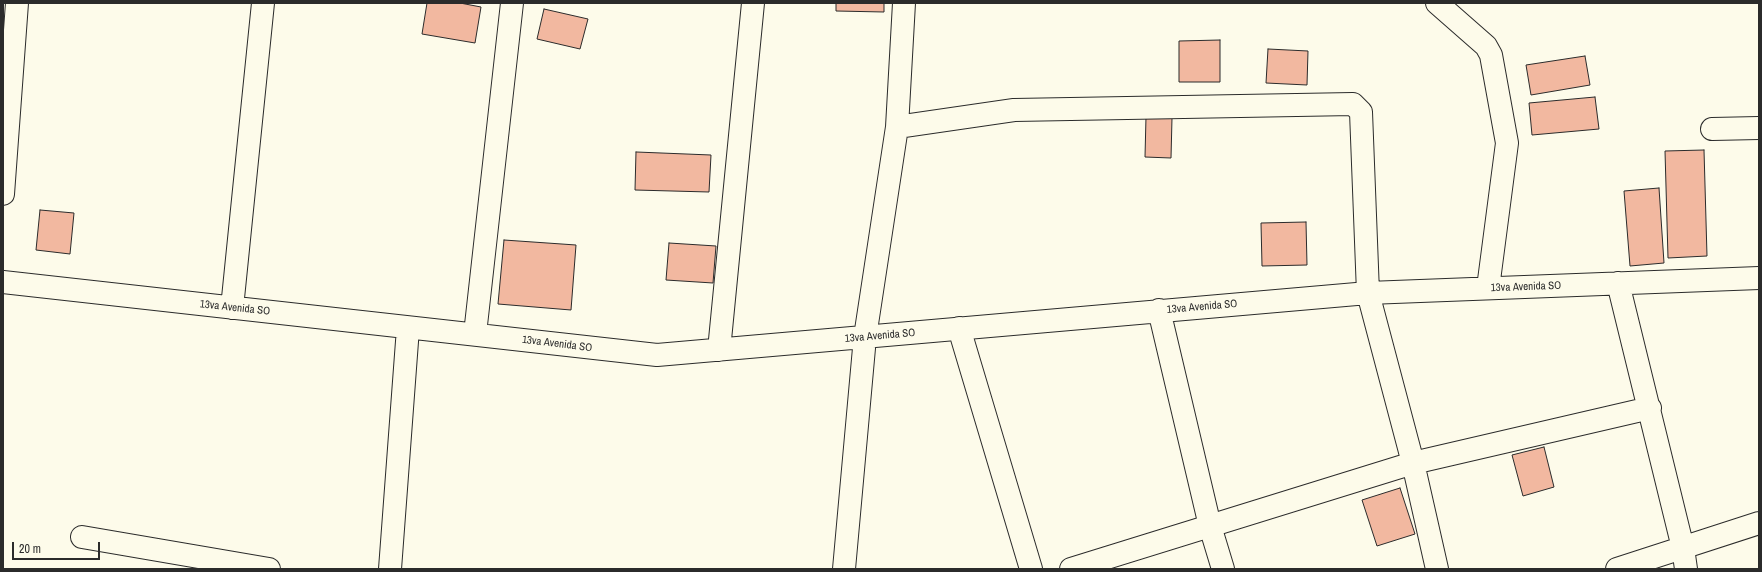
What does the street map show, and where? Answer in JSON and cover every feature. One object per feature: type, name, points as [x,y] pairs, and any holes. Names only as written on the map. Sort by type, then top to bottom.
[{"type":"street","points":[[3,194],[17,3]]},
{"type":"street","points":[[232,308],[263,3]]},
{"type":"street","points":[[475,334],[512,3]]},
{"type":"street","points":[[719,350],[753,3]]},
{"type":"street","points":[[844,569],[865,338],[897,127],[904,3]]},
{"type":"street","points":[[1437,3],[1486,46],[1491,56],[1494,70],[1507,143],[1488,288]]},
{"type":"street","points":[[897,127],[1014,110],[1353,104],[1361,112],[1368,293],[1413,463],[1437,569]]},
{"type":"street","points":[[1712,129],[1759,128]]},
{"type":"street","name":"13va Avenida SO","points":[[3,282],[408,328],[475,334],[657,356],[1159,310],[1368,293],[1759,278]]},
{"type":"street","points":[[1618,283],[1650,408],[1683,548],[1686,569]]},
{"type":"street","points":[[1159,310],[1210,526],[1223,569]]},
{"type":"street","points":[[390,569],[408,328]]},
{"type":"street","points":[[959,328],[1031,569]]},
{"type":"street","points":[[1071,569],[1413,463],[1650,408]]},
{"type":"street","points":[[1617,569],[1759,523]]},
{"type":"street","points":[[82,536],[269,569]]},
{"type":"building","points":[[427,3],[460,3],[481,7],[475,43],[422,34]]},
{"type":"building","points":[[836,3],[884,3],[884,12],[836,11]]},
{"type":"building","points":[[544,9],[588,19],[580,49],[537,39]]},
{"type":"building","points":[[1220,40],[1220,82],[1179,82],[1179,41]]},
{"type":"building","points":[[1268,49],[1308,51],[1307,85],[1266,83]]},
{"type":"building","points":[[1585,56],[1590,85],[1531,95],[1526,65]]},
{"type":"building","points":[[1595,97],[1599,129],[1532,135],[1529,103]]},
{"type":"building","points":[[1146,117],[1172,118],[1171,158],[1145,157]]},
{"type":"building","points":[[1704,150],[1707,256],[1668,258],[1665,151]]},
{"type":"building","points":[[636,152],[711,155],[709,192],[635,190]]},
{"type":"building","points":[[1659,188],[1664,263],[1630,266],[1624,191]]},
{"type":"building","points":[[40,210],[74,213],[70,254],[36,250]]},
{"type":"building","points":[[1306,222],[1307,265],[1262,266],[1261,223]]},
{"type":"building","points":[[504,240],[576,245],[571,310],[498,304]]},
{"type":"building","points":[[669,243],[716,246],[713,283],[666,280]]},
{"type":"building","points":[[1544,447],[1554,487],[1523,496],[1512,455]]},
{"type":"building","points":[[1400,488],[1415,534],[1377,546],[1362,500]]}]
